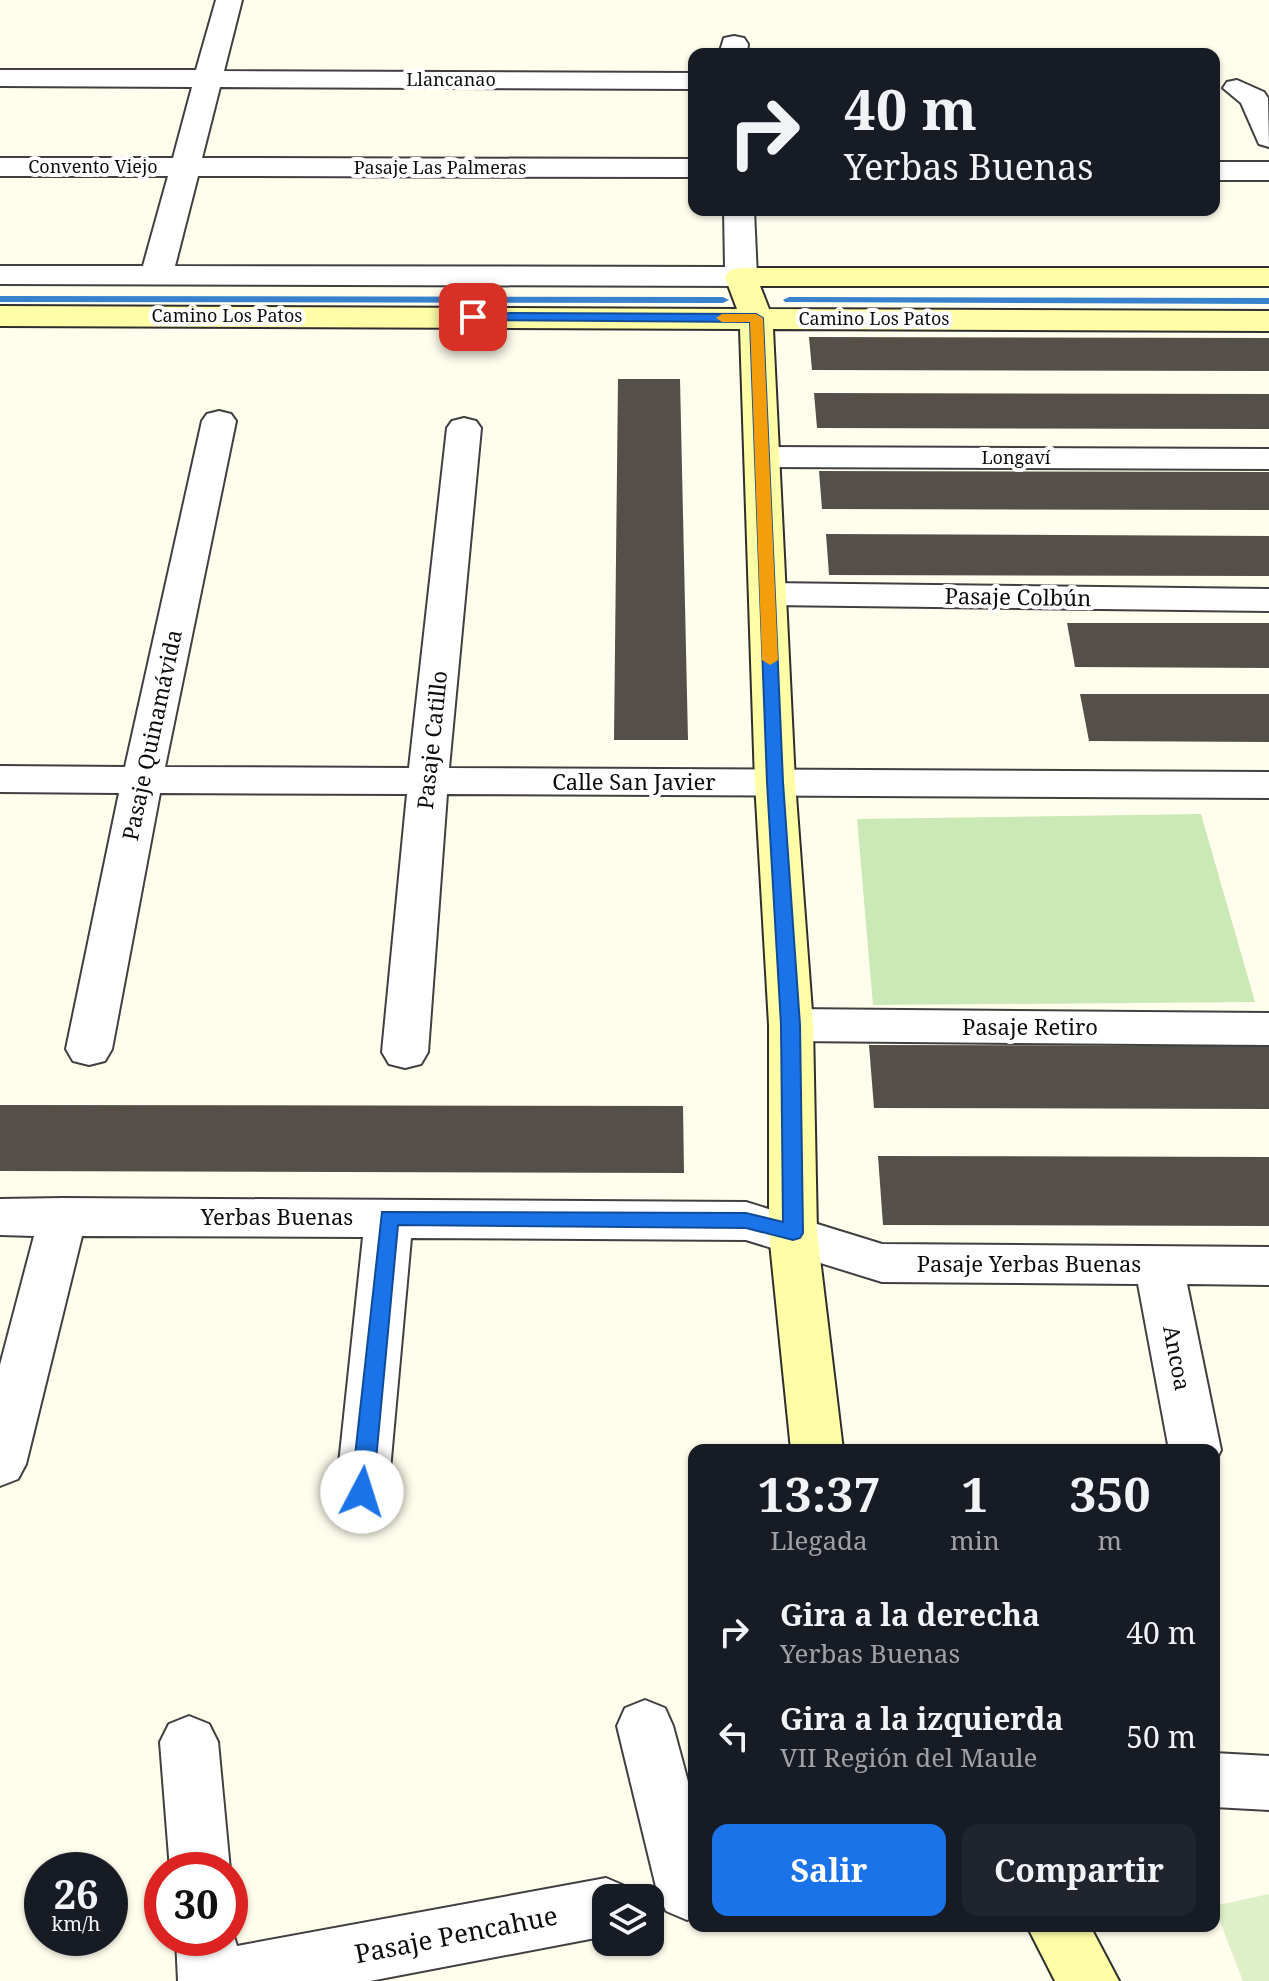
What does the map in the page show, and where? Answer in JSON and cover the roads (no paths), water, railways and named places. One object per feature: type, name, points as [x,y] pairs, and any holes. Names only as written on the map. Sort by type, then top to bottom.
[{"type":"street","points":[[157,274],[229,0]]},
{"type":"street","name":"Llancanao","points":[[0,78],[688,81]]},
{"type":"street","points":[[1226,85],[1269,88]]},
{"type":"street","points":[[1226,85],[1254,98],[1269,138]]},
{"type":"street","name":"Convento Viejo","points":[[0,167],[185,168]]},
{"type":"street","name":"Pasaje Las Palmeras","points":[[185,168],[688,168]]},
{"type":"street","points":[[1220,171],[1269,171]]},
{"type":"street","points":[[739,216],[741,277],[756,318],[775,782],[791,1025],[793,1233],[816,1444]]},
{"type":"street","name":"Camino Los Patos","points":[[0,275],[1269,277]]},
{"type":"street","name":"Camino Los Patos","points":[[0,316],[1269,321]]},
{"type":"street","name":"Pasaje Quinamávida","points":[[89,1049],[142,779],[219,421]]},
{"type":"street","name":"Pasaje Catillo","points":[[405,1052],[428,781],[464,428]]},
{"type":"street","name":"Longaví","points":[[763,457],[1269,459]]},
{"type":"street","name":"Pasaje Colbún","points":[[768,594],[1269,600]]},
{"type":"street","name":"Calle San Javier","points":[[0,779],[1269,785]]},
{"type":"street","name":"Pasaje Retiro","points":[[791,1025],[1269,1029]]},
{"type":"street","points":[[0,1464],[63,1216]]},
{"type":"street","name":"Yerbas Buenas","points":[[0,1217],[746,1221],[793,1233]]},
{"type":"street","points":[[362,1492],[389,1217]]},
{"type":"street","name":"Pasaje Yerbas Buenas","points":[[793,1233],[882,1263],[1269,1266]]},
{"type":"street","name":"Ancoa","points":[[1159,1265],[1194,1444]]},
{"type":"street","points":[[645,1726],[677,1893]]},
{"type":"street","points":[[189,1742],[198,1852]]},
{"type":"street","points":[[1220,1780],[1269,1783]]},
{"type":"street","name":"Pasaje Pencahue","points":[[210,1981],[592,1910]]},
{"type":"street","points":[[1060,1932],[1088,1981]]},
{"type":"street","points":[[208,1956],[210,1981]]},
{"type":"waterway","points":[[0,299],[723,300]]},
{"type":"waterway","points":[[789,300],[1269,301]]}]
